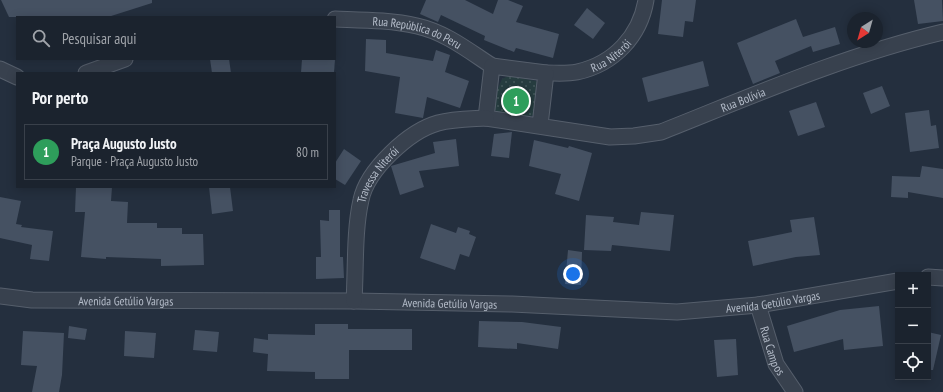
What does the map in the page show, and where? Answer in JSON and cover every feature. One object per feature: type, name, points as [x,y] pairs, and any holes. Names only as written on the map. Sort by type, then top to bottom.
[{"type":"street","name":"Rua Niterói","points":[[492,66],[546,73],[577,72],[604,63],[621,50],[638,28],[646,0]]},
{"type":"street","name":"Rua República do Peru","points":[[336,19],[375,20],[418,26],[452,40],[492,66]]},
{"type":"street","name":"Rua Bolívia","points":[[486,118],[540,125],[582,134],[610,137],[634,136],[661,132],[821,69],[892,45],[943,32]]},
{"type":"street","points":[[89,72],[122,60]]},
{"type":"street","points":[[486,118],[492,66]]},
{"type":"street","points":[[0,69],[16,77]]},
{"type":"street","points":[[540,125],[546,73]]},
{"type":"street","name":"Travessa Niterói","points":[[354,300],[361,199],[371,179],[384,160],[402,142],[437,123],[486,118]]},
{"type":"street","points":[[931,277],[943,278]]},
{"type":"street","name":"Avenida Getúlio Vargas","points":[[0,296],[32,300],[87,301],[354,300],[512,304],[677,312],[758,305],[895,282]]},
{"type":"street","name":"Rua Campos","points":[[758,305],[776,364],[795,392]]},
{"type":"green space","points":[[508,76],[536,81],[539,85],[535,114],[529,117],[497,113],[494,108],[495,95],[502,79]]},
{"type":"building","points":[[1,0],[152,0],[152,3],[111,16],[9,17]]},
{"type":"building","points":[[426,0],[465,0],[493,14],[498,0],[508,0],[523,6],[516,22],[559,34],[553,58],[516,48],[514,52],[484,40],[485,36],[441,15],[438,22],[420,14]]},
{"type":"building","points":[[662,0],[696,0],[693,22],[685,21],[683,37],[658,34]]},
{"type":"building","points":[[914,0],[942,0],[943,21],[918,24]]},
{"type":"building","points":[[587,8],[605,23],[593,39],[574,25]]},
{"type":"building","points":[[796,19],[803,37],[835,27],[840,44],[813,52],[811,46],[775,61],[780,73],[753,84],[737,43]]},
{"type":"building","points":[[366,39],[386,40],[386,53],[433,61],[436,50],[450,55],[445,72],[469,81],[460,108],[427,97],[423,118],[395,113],[400,77],[365,71]]},
{"type":"building","points":[[210,60],[229,60],[231,72],[212,72]]},
{"type":"building","points":[[302,60],[335,60],[334,72],[301,72]]},
{"type":"building","points":[[703,61],[709,86],[648,102],[642,78]]},
{"type":"building","points":[[882,86],[890,106],[871,114],[863,93]]},
{"type":"building","points":[[816,102],[825,127],[798,136],[789,111]]},
{"type":"building","points":[[929,110],[931,126],[936,125],[939,148],[910,152],[905,113]]},
{"type":"building","points":[[512,132],[509,158],[491,156],[494,134]]},
{"type":"building","points":[[456,139],[459,166],[419,171],[424,187],[400,195],[391,166],[435,153],[433,142]]},
{"type":"building","points":[[534,140],[568,148],[569,146],[592,153],[579,201],[555,194],[561,174],[529,166]]},
{"type":"building","points":[[344,149],[361,161],[345,185],[336,180],[336,161]]},
{"type":"building","points":[[922,166],[943,169],[943,198],[908,192],[908,198],[891,197],[892,176],[920,177]]},
{"type":"building","points":[[76,188],[112,188],[111,201],[128,202],[127,223],[157,223],[157,228],[182,228],[182,234],[203,234],[204,265],[161,266],[161,259],[106,257],[106,259],[81,257],[85,212],[75,212]]},
{"type":"building","points":[[209,188],[230,188],[233,211],[212,214]]},
{"type":"building","points":[[0,197],[21,201],[16,224],[22,225],[21,227],[53,231],[49,261],[30,259],[32,245],[0,238]]},
{"type":"building","points":[[329,210],[340,210],[340,257],[343,257],[344,278],[316,279],[316,257],[321,257],[320,220],[329,221]]},
{"type":"building","points":[[641,212],[674,215],[670,251],[612,245],[611,251],[584,250],[586,215],[614,217],[613,222],[639,225]]},
{"type":"building","points":[[814,217],[820,255],[796,257],[753,266],[748,241],[792,232],[790,220]]},
{"type":"building","points":[[431,224],[456,233],[458,227],[470,231],[469,234],[476,237],[469,257],[460,254],[455,270],[420,258]]},
{"type":"building","points":[[568,250],[582,252],[581,285],[565,284]]},
{"type":"building","points":[[879,306],[883,346],[844,350],[843,339],[794,352],[787,326],[840,310]]},
{"type":"building","points":[[479,321],[522,322],[561,327],[558,349],[517,343],[517,349],[478,347]]},
{"type":"building","points":[[315,324],[348,324],[348,329],[412,329],[412,350],[349,350],[349,379],[315,379],[315,372],[267,371],[268,354],[253,352],[254,338],[268,340],[268,334],[315,335]]},
{"type":"building","points":[[69,326],[87,329],[85,340],[68,338]]},
{"type":"building","points":[[195,330],[219,332],[217,352],[193,350]]},
{"type":"building","points":[[23,331],[64,333],[62,375],[59,392],[32,392],[37,366],[21,365]]},
{"type":"building","points":[[125,331],[156,333],[154,358],[124,356]]},
{"type":"building","points":[[931,333],[941,335],[933,370],[931,370]]},
{"type":"building","points":[[736,339],[738,375],[717,377],[714,340]]},
{"type":"place","name":"Praça Augusto Justo","points":[[516,101]]}]
